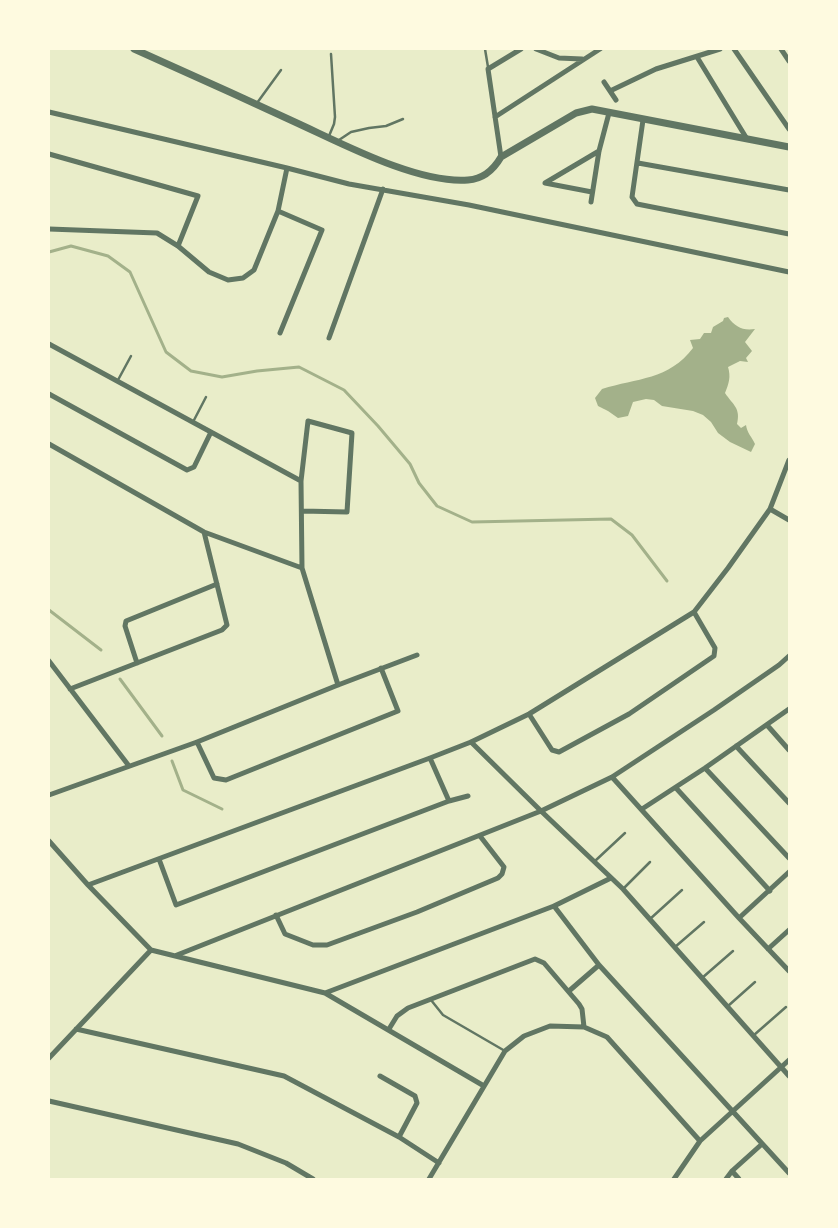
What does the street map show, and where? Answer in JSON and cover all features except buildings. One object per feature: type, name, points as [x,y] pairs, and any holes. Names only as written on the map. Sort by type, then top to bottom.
[{"type":"street","points":[[134,49],[337,141],[404,169],[438,179],[469,180],[480,177],[496,166],[501,157],[583,110],[592,109],[789,147]]},
{"type":"street","points":[[501,157],[488,69],[521,49]]},
{"type":"street","points":[[536,49],[559,58],[570,60],[583,59]]},
{"type":"street","points":[[495,117],[600,49]]},
{"type":"street","points":[[610,91],[656,69],[720,49]]},
{"type":"street","points":[[734,49],[789,129]]},
{"type":"street","points":[[780,49],[789,61]]},
{"type":"street","points":[[697,56],[747,140]]},
{"type":"street","points":[[604,82],[616,100]]},
{"type":"street","points":[[49,112],[348,184],[469,205],[789,272]]},
{"type":"street","points":[[591,202],[599,151],[609,112]]},
{"type":"street","points":[[643,120],[632,197],[637,204],[789,234]]},
{"type":"street","points":[[592,192],[544,183],[599,151]]},
{"type":"street","points":[[49,154],[198,196],[178,246]]},
{"type":"street","points":[[638,162],[789,190]]},
{"type":"street","points":[[49,229],[157,234],[178,246],[209,272],[228,280],[243,278],[254,270],[278,211],[287,168]]},
{"type":"street","points":[[329,338],[383,189]]},
{"type":"street","points":[[278,211],[322,230],[280,333]]},
{"type":"street","points":[[49,344],[301,481]]},
{"type":"street","points":[[49,394],[187,470],[194,467],[211,432]]},
{"type":"street","points":[[302,511],[347,512],[352,433],[308,421],[301,481],[302,568],[338,685]]},
{"type":"street","points":[[49,444],[204,532],[302,568]]},
{"type":"street","points":[[88,885],[430,758],[471,742],[529,714],[694,612],[770,509],[789,460]]},
{"type":"street","points":[[770,509],[789,520]]},
{"type":"street","points":[[70,689],[222,630],[227,624],[204,532]]},
{"type":"street","points":[[137,663],[125,626],[126,621],[217,584]]},
{"type":"street","points":[[529,714],[552,750],[559,752],[629,714],[714,656],[715,648],[694,612]]},
{"type":"street","points":[[49,795],[197,742],[417,655]]},
{"type":"street","points":[[177,955],[480,836],[540,811],[612,776],[714,710],[789,656]]},
{"type":"street","points":[[49,661],[129,766]]},
{"type":"street","points":[[197,742],[214,778],[226,780],[389,715],[398,711],[381,668]]},
{"type":"street","points":[[642,809],[676,788],[789,709]]},
{"type":"street","points":[[767,726],[789,750]]},
{"type":"street","points":[[471,742],[540,811],[623,889],[789,1076]]},
{"type":"street","points":[[736,746],[789,804]]},
{"type":"street","points":[[430,758],[449,801]]},
{"type":"street","points":[[705,768],[789,858]]},
{"type":"street","points":[[612,776],[789,971]]},
{"type":"street","points":[[676,788],[770,891]]},
{"type":"street","points":[[160,859],[176,905],[449,801],[468,796]]},
{"type":"street","points":[[276,915],[285,934],[313,945],[327,945],[417,912],[498,878],[502,874],[504,867],[480,836]]},
{"type":"street","points":[[49,841],[88,885],[151,950],[325,993],[484,1086]]},
{"type":"street","points":[[740,918],[789,872]]},
{"type":"street","points":[[325,993],[554,906],[611,878]]},
{"type":"street","points":[[554,906],[599,965],[789,1173]]},
{"type":"street","points":[[768,949],[789,930]]},
{"type":"street","points":[[49,1058],[151,950]]},
{"type":"street","points":[[389,1029],[397,1016],[408,1008],[535,959],[544,963],[582,1009],[584,1027]]},
{"type":"street","points":[[569,991],[599,965]]},
{"type":"street","points":[[429,1179],[505,1051],[524,1036],[550,1026],[584,1027],[607,1037],[700,1141]]},
{"type":"street","points":[[76,1029],[284,1076],[400,1137],[439,1163]]},
{"type":"street","points":[[674,1179],[700,1141],[789,1060]]},
{"type":"street","points":[[380,1076],[416,1096],[417,1103],[400,1137]]},
{"type":"street","points":[[49,1101],[238,1144],[286,1163],[313,1179]]},
{"type":"street","points":[[726,1179],[732,1171],[762,1144]]},
{"type":"street","points":[[732,1171],[739,1179]]},
{"type":"lane","points":[[485,49],[488,69]]},
{"type":"lane","points":[[328,137],[335,117],[331,54]]},
{"type":"lane","points":[[256,104],[281,70]]},
{"type":"lane","points":[[337,141],[351,132],[386,126],[402,119]]},
{"type":"lane","points":[[117,381],[130,356]]},
{"type":"lane","points":[[194,422],[206,397]]},
{"type":"lane","points":[[595,861],[625,833]]},
{"type":"lane","points":[[623,889],[650,862]]},
{"type":"lane","points":[[650,919],[682,890]]},
{"type":"lane","points":[[674,948],[704,922]]},
{"type":"lane","points":[[701,978],[733,951]]},
{"type":"lane","points":[[727,1008],[755,982]]},
{"type":"lane","points":[[430,999],[443,1015],[505,1051]]},
{"type":"lane","points":[[753,1036],[786,1007]]},
{"type":"shaded area","points":[[728,317],[740,328],[755,329],[745,342],[752,351],[746,358],[748,362],[740,361],[728,367],[729,380],[725,393],[737,410],[737,424],[741,428],[746,425],[748,433],[755,444],[751,452],[730,442],[718,433],[711,422],[703,415],[693,411],[662,406],[654,400],[646,399],[633,402],[628,416],[618,418],[598,406],[595,398],[602,389],[652,376],[674,366],[693,348],[690,340],[700,339],[704,333],[711,333],[713,327]]},
{"type":"waterway","points":[[49,252],[71,246],[108,256],[130,272],[166,352],[191,371],[222,377],[299,367],[344,390],[410,464],[419,483],[437,506],[472,522],[611,519],[632,535],[667,581]]},
{"type":"waterway","points":[[49,610],[101,650]]},
{"type":"waterway","points":[[120,679],[162,736]]},
{"type":"waterway","points":[[172,761],[183,790],[222,809]]}]
